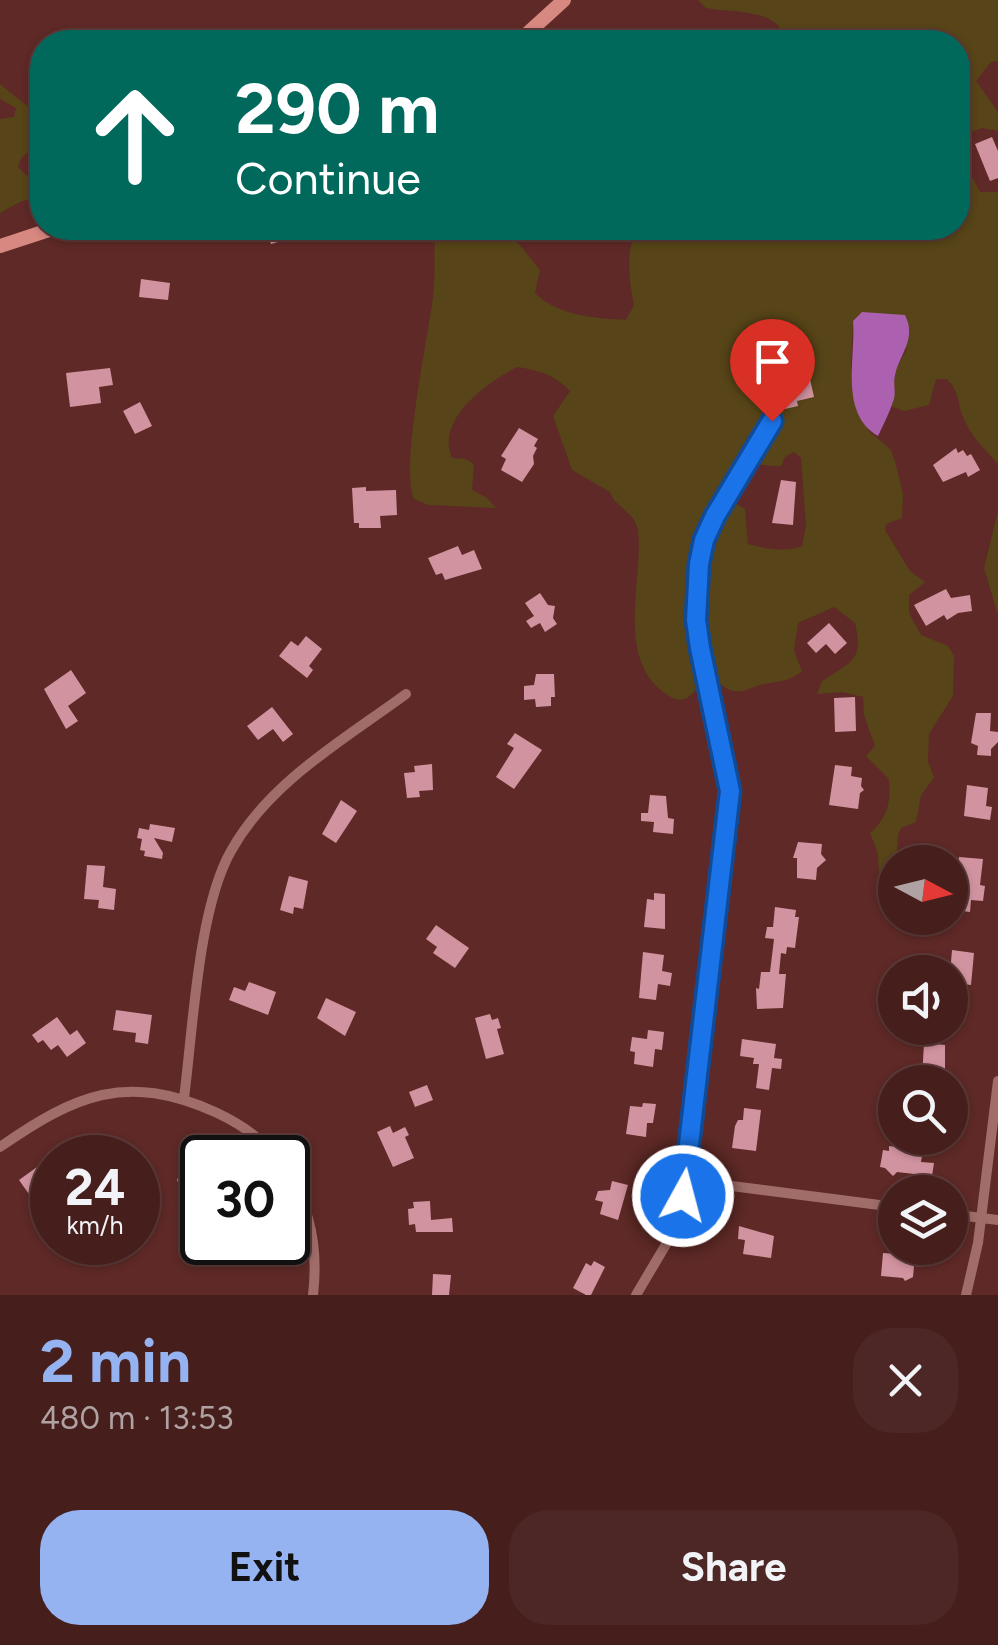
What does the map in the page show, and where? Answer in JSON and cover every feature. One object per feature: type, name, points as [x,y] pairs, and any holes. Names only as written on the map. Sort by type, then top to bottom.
[{"type":"street","points":[[531,30],[564,0]]},
{"type":"street","points":[[0,246],[30,236]]},
{"type":"street","points":[[184,1098],[212,901],[230,851],[264,805],[297,775],[406,694]]},
{"type":"street","points":[[636,1295],[672,1236],[685,1180],[730,810],[727,766],[714,709]]},
{"type":"street","points":[[966,1295],[982,1218],[998,1081]]},
{"type":"street","points":[[0,1147],[84,1099],[147,1090],[184,1098],[236,1121],[251,1135]]},
{"type":"street","points":[[685,1180],[878,1204]]},
{"type":"street","points":[[968,1216],[998,1220]]},
{"type":"street","points":[[310,1226],[314,1238],[313,1295]]},
{"type":"lane","points":[[714,709],[696,620],[699,564],[715,516],[772,421]]},
{"type":"shaded area","points":[[698,0],[998,0],[998,61],[991,62],[976,81],[998,112],[998,131],[982,128],[970,132],[970,30],[780,30],[775,23],[755,14],[706,8]]},
{"type":"shaded area","points":[[0,84],[30,108],[30,151],[18,167],[30,176],[30,199],[0,213],[0,119],[14,117],[16,108],[0,99]]},
{"type":"shaded area","points":[[970,175],[980,192],[998,192],[998,464],[970,431],[947,379],[936,379],[929,405],[904,411],[890,406],[895,372],[907,349],[853,321],[851,369],[868,430],[891,450],[903,494],[902,518],[886,524],[885,530],[910,571],[925,582],[909,595],[909,613],[921,635],[948,646],[954,656],[953,696],[929,734],[928,761],[934,778],[921,795],[916,822],[901,828],[898,845],[878,845],[878,853],[870,833],[889,802],[889,779],[866,756],[875,746],[864,715],[863,697],[842,692],[817,694],[822,681],[853,659],[858,645],[855,623],[834,607],[798,623],[794,651],[802,671],[787,680],[745,690],[730,690],[716,678],[707,656],[702,597],[706,565],[724,516],[737,504],[745,509],[748,544],[782,549],[802,546],[806,526],[801,458],[794,452],[785,457],[781,466],[743,467],[729,477],[707,512],[693,556],[687,598],[689,633],[700,684],[679,700],[652,681],[641,663],[635,619],[638,529],[610,492],[572,470],[553,416],[570,391],[558,381],[517,367],[479,392],[457,416],[449,444],[452,458],[474,464],[472,490],[496,508],[428,505],[414,499],[410,460],[433,297],[435,240],[517,240],[540,270],[535,293],[555,307],[578,314],[626,320],[634,305],[630,276],[632,240],[970,240]]},
{"type":"shaded area","points":[[862,312],[905,315],[909,331],[895,375],[894,399],[878,436],[858,414],[852,384],[853,321]]},
{"type":"shaded area","points":[[998,511],[998,615],[984,568]]},
{"type":"building","points":[[992,137],[998,151],[998,178],[990,181],[975,144]]},
{"type":"building","points":[[141,279],[170,283],[168,300],[139,297]]},
{"type":"building","points":[[110,368],[113,385],[99,387],[101,403],[70,407],[66,373]]},
{"type":"building","points":[[810,379],[814,397],[785,409],[780,386]]},
{"type":"building","points":[[140,402],[152,426],[135,434],[123,411]]},
{"type":"building","points":[[519,428],[538,439],[534,464],[522,482],[501,470],[506,459],[501,456]]},
{"type":"building","points":[[956,448],[958,453],[963,450],[967,456],[971,454],[980,470],[943,482],[933,465]]},
{"type":"building","points":[[781,480],[796,482],[793,525],[772,523]]},
{"type":"building","points":[[366,487],[366,491],[396,490],[397,515],[380,516],[381,528],[359,528],[359,523],[354,523],[352,488]]},
{"type":"building","points":[[458,546],[462,555],[474,550],[482,569],[445,580],[442,573],[436,575],[428,558]]},
{"type":"building","points":[[946,589],[951,598],[970,595],[972,611],[947,620],[944,615],[926,626],[914,605]]},
{"type":"building","points":[[540,593],[548,605],[555,606],[553,618],[557,624],[545,632],[540,623],[531,628],[526,621],[534,616],[525,603]]},
{"type":"building","points":[[829,623],[847,643],[835,654],[826,644],[816,653],[807,643]]},
{"type":"building","points":[[306,636],[322,649],[309,666],[313,670],[307,678],[279,656],[291,641],[298,646]]},
{"type":"building","points":[[71,670],[86,693],[68,706],[78,721],[66,729],[44,689]]},
{"type":"building","points":[[536,674],[554,674],[555,697],[551,697],[551,706],[536,707],[535,699],[524,700],[524,686],[534,685]]},
{"type":"building","points":[[855,697],[856,731],[835,732],[834,698]]},
{"type":"building","points":[[272,707],[293,734],[283,742],[273,729],[258,740],[247,726]]},
{"type":"building","points":[[976,713],[991,713],[990,731],[998,732],[991,756],[977,755],[978,746],[971,743]]},
{"type":"building","points":[[515,733],[542,750],[514,789],[496,777],[514,748],[507,744]]},
{"type":"building","points":[[432,764],[433,790],[419,791],[420,797],[407,798],[404,773],[415,772],[414,766]]},
{"type":"building","points":[[835,765],[852,767],[851,776],[862,778],[864,790],[858,809],[829,805]]},
{"type":"building","points":[[967,785],[988,788],[986,806],[992,807],[990,820],[964,816]]},
{"type":"building","points":[[650,795],[666,796],[668,818],[674,819],[673,834],[653,832],[654,822],[641,821],[641,813],[648,813]]},
{"type":"building","points":[[341,800],[357,811],[336,843],[322,834]]},
{"type":"building","points":[[150,824],[175,828],[172,842],[154,838],[163,853],[162,859],[144,856],[145,851],[140,850],[139,828],[149,830]]},
{"type":"building","points":[[798,842],[822,844],[821,854],[826,860],[817,868],[816,880],[797,878],[797,858],[793,858]]},
{"type":"building","points":[[968,858],[983,859],[983,901],[971,900],[970,912]]},
{"type":"building","points":[[87,865],[105,866],[103,887],[116,889],[114,910],[98,908],[99,900],[84,899]]},
{"type":"building","points":[[289,876],[308,881],[303,909],[294,907],[293,914],[280,910]]},
{"type":"building","points":[[654,893],[665,894],[665,929],[644,927],[647,899],[654,900]]},
{"type":"building","points":[[775,907],[796,910],[795,917],[799,917],[795,948],[787,947],[786,954],[781,953],[779,974],[786,974],[783,1008],[757,1009],[756,988],[759,989],[761,972],[770,972],[774,939],[765,938],[767,927],[773,927]]},
{"type":"building","points":[[436,925],[469,948],[455,968],[433,953],[437,947],[426,939]]},
{"type":"building","points":[[952,950],[974,953],[971,985],[968,955],[952,955]]},
{"type":"building","points":[[643,952],[664,955],[662,971],[672,973],[670,986],[658,984],[656,1000],[639,998]]},
{"type":"building","points":[[249,982],[276,992],[268,1015],[229,1000],[234,987],[245,991]]},
{"type":"building","points":[[326,998],[356,1012],[345,1036],[317,1018]]},
{"type":"building","points":[[116,1010],[152,1015],[148,1044],[135,1042],[136,1033],[113,1030]]},
{"type":"building","points":[[490,1014],[492,1020],[498,1018],[504,1054],[486,1059],[475,1018]]},
{"type":"building","points":[[57,1017],[70,1035],[77,1030],[86,1043],[67,1057],[58,1045],[51,1050],[32,1035]]},
{"type":"building","points":[[648,1030],[664,1032],[662,1050],[655,1049],[653,1067],[634,1064],[635,1052],[630,1051],[632,1037],[647,1039]]},
{"type":"building","points":[[742,1039],[776,1044],[774,1058],[782,1059],[781,1069],[772,1068],[769,1090],[756,1088],[759,1064],[753,1064],[754,1058],[740,1056]]},
{"type":"building","points":[[924,1045],[945,1045],[945,1065],[923,1065]]},
{"type":"building","points":[[427,1085],[433,1100],[415,1107],[409,1092]]},
{"type":"building","points":[[643,1103],[656,1104],[653,1123],[647,1123],[646,1137],[626,1134],[630,1106],[642,1107]]},
{"type":"building","points":[[744,1108],[761,1110],[756,1151],[732,1148],[735,1126],[743,1120]]},
{"type":"building","points":[[390,1126],[393,1133],[405,1127],[414,1158],[393,1167],[377,1132]]},
{"type":"building","points":[[882,1155],[918,1155],[922,1156],[921,1162],[934,1163],[932,1175],[892,1175],[880,1167]]},
{"type":"building","points":[[30,1172],[30,1196],[19,1180]]},
{"type":"building","points":[[612,1181],[628,1185],[618,1220],[600,1214],[603,1202],[595,1200],[598,1191],[610,1190]]},
{"type":"building","points":[[430,1201],[431,1220],[452,1218],[453,1232],[416,1232],[415,1224],[409,1225],[408,1209],[414,1208],[413,1202]]},
{"type":"building","points":[[739,1226],[774,1236],[771,1258],[743,1254],[745,1240],[738,1239]]},
{"type":"building","points":[[594,1261],[605,1267],[591,1295],[586,1295],[573,1288],[586,1263],[591,1266]]},
{"type":"building","points":[[882,1265],[925,1265],[914,1266],[913,1277],[905,1281],[881,1276]]},
{"type":"building","points":[[433,1274],[451,1275],[449,1295],[432,1295]]},
{"type":"route","points":[[683,1196],[730,810],[727,766],[696,620],[699,564],[715,516],[772,421]]}]
